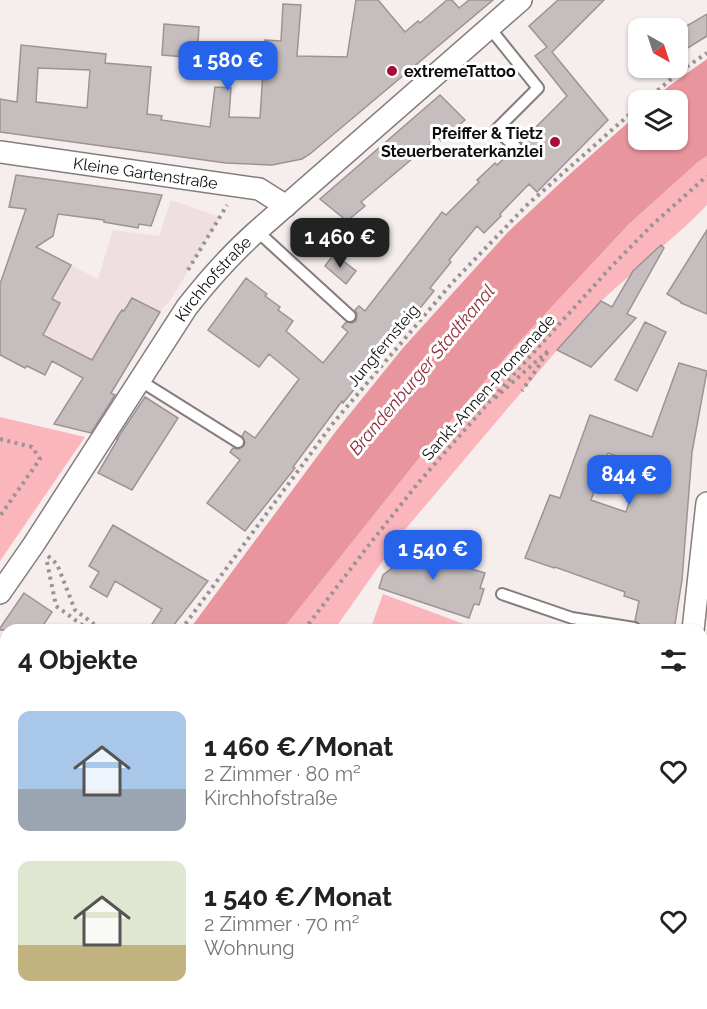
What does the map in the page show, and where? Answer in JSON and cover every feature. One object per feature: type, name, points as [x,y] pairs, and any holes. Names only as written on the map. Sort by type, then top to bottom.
[{"type":"street","name":"Kirchhofstraße","points":[[0,593],[187,307],[212,275],[234,251],[521,0]]},
{"type":"street","name":"Kleine Gartenstraße","points":[[0,152],[259,189],[286,206]]},
{"type":"street","points":[[694,624],[707,503]]},
{"type":"lane","points":[[489,27],[538,88],[496,130],[516,147]]},
{"type":"lane","points":[[257,231],[350,316]]},
{"type":"lane","points":[[135,385],[238,442]]},
{"type":"lane","points":[[502,594],[572,618],[609,624]]},
{"type":"path","points":[[658,90],[707,53]]},
{"type":"path","name":"Jungfernsteig","points":[[184,624],[334,422],[452,283],[527,205],[628,116]]},
{"type":"path","name":"Sankt-Annen-Promenade","points":[[309,624],[413,490],[483,409],[611,267],[651,226],[707,176]]},
{"type":"path","points":[[184,276],[238,186]]},
{"type":"path","points":[[483,409],[549,350],[522,391]]},
{"type":"path","points":[[0,440],[32,447],[40,459],[0,516]]},
{"type":"path","points":[[81,624],[56,606],[45,555],[57,564],[75,610],[94,624]]},
{"type":"shaded area","points":[[707,156],[707,205],[601,301],[557,350],[403,532],[338,624],[287,624],[428,447],[517,344],[629,224]]},
{"type":"shaded area","points":[[171,200],[220,217],[140,346],[110,330],[82,377],[77,352],[43,335],[60,304],[52,299],[71,265],[98,279],[113,230],[159,236]]},
{"type":"shaded area","points":[[0,417],[85,437],[0,561]]},
{"type":"shaded area","points":[[383,594],[464,624],[372,624]]},
{"type":"water","name":"Brandenburger Stadtkanal","points":[[707,59],[707,156],[629,224],[517,344],[428,447],[287,624],[193,624],[336,431],[402,349],[508,232],[628,123],[628,150],[688,150],[688,90],[664,90],[680,78],[688,78],[688,72]]},
{"type":"building","points":[[356,0],[378,0],[405,32],[418,21],[420,23],[447,0],[452,0],[459,8],[469,0],[493,0],[302,159],[272,165],[226,163],[0,132],[0,99],[17,102],[21,45],[106,54],[105,63],[151,67],[147,114],[162,116],[161,120],[210,127],[215,87],[231,88],[229,117],[260,118],[265,40],[281,41],[283,4],[301,5],[297,56],[347,57]],"holes":[[[38,68],[90,70],[87,108],[36,102]]]},
{"type":"building","points":[[558,0],[604,0],[552,52],[608,120],[537,192],[529,184],[484,233],[477,226],[430,288],[434,291],[343,403],[342,401],[293,467],[295,468],[245,531],[207,503],[240,460],[230,452],[233,448],[238,449],[244,446],[242,436],[245,431],[255,438],[299,379],[269,354],[259,367],[208,330],[246,278],[267,294],[265,296],[280,307],[278,310],[293,321],[286,331],[323,363],[348,332],[342,327],[346,322],[356,321],[355,310],[359,306],[365,311],[442,212],[446,215],[495,163],[497,165],[511,152],[515,154],[521,152],[523,148],[521,142],[567,96],[535,56],[547,47],[529,26]]},
{"type":"building","points":[[707,14],[707,36],[688,48],[688,25]]},
{"type":"building","points":[[164,24],[199,27],[197,58],[162,55]]},
{"type":"building","points":[[440,95],[465,120],[441,141],[438,137],[361,202],[365,206],[347,221],[320,199]]},
{"type":"building","points":[[16,175],[162,195],[151,226],[139,224],[138,228],[104,222],[104,220],[58,214],[53,236],[36,247],[71,265],[52,299],[60,303],[43,335],[92,360],[118,316],[132,298],[160,312],[111,393],[115,395],[91,433],[54,424],[83,378],[52,361],[45,375],[0,355],[0,284],[26,209],[9,207]]},
{"type":"building","points":[[707,230],[707,314],[667,294]]},
{"type":"building","points":[[661,245],[664,248],[627,314],[636,318],[591,367],[557,350],[601,301],[612,307],[633,271]]},
{"type":"building","points":[[334,254],[356,271],[346,284],[325,266]]},
{"type":"building","points":[[645,322],[666,332],[637,391],[615,380]]},
{"type":"building","points":[[679,363],[707,371],[692,452],[682,580],[675,624],[640,624],[635,621],[639,601],[624,596],[625,592],[525,558],[550,495],[560,498],[590,415],[652,437]],"holes":[[[608,453],[642,464],[626,512],[591,500]]]},
{"type":"building","points":[[145,397],[178,418],[132,490],[98,473]]},
{"type":"building","points":[[113,525],[208,581],[175,624],[152,624],[162,609],[115,581],[107,597],[90,587],[99,572],[89,566]]},
{"type":"building","points":[[395,541],[485,573],[480,588],[484,589],[479,605],[474,604],[469,618],[379,588],[383,575],[396,565],[388,559]]},
{"type":"building","points":[[24,593],[52,612],[44,624],[3,624]]},
{"type":"place","name":"extremeTattoo","points":[[392,71]]},
{"type":"place","name":"Pfeiffer & Tietz Steuerberaterkanzlei","points":[[555,142]]}]
